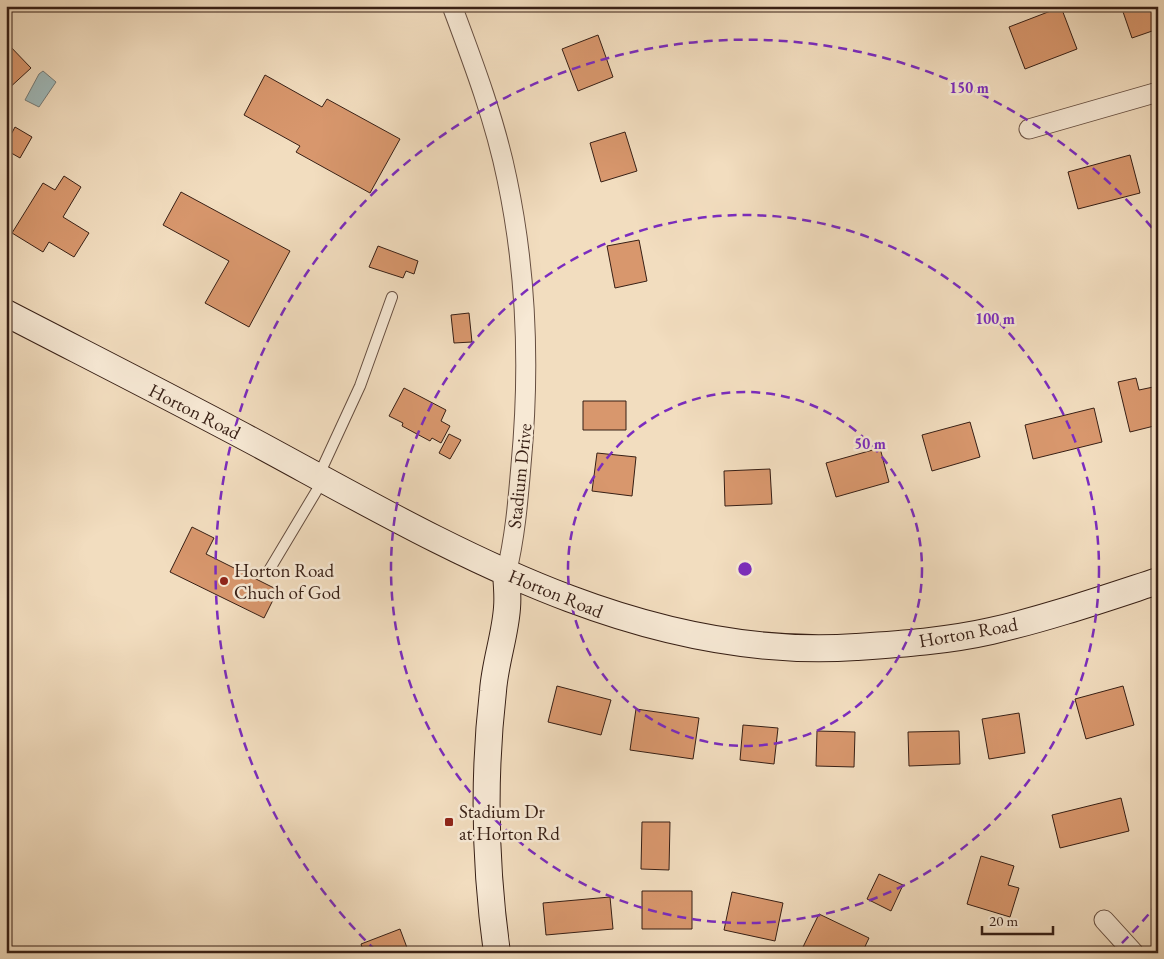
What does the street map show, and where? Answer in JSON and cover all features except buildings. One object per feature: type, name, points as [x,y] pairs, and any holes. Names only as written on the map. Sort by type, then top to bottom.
[{"type":"street","name":"Stadium Drive","points":[[452,6],[494,131],[507,179],[525,308],[526,418],[515,527],[506,574],[507,608],[493,690],[487,764],[487,846],[491,905],[498,953]]},
{"type":"street","points":[[1029,129],[1158,92]]},
{"type":"street","name":"Horton Road","points":[[6,313],[259,444],[320,479],[506,574],[601,612],[646,625],[716,640],[791,647],[837,647],[931,641],[989,631],[1045,617],[1158,581]]},
{"type":"street","points":[[1104,920],[1134,953]]},
{"type":"lane","points":[[268,572],[320,479],[360,386],[392,297]]},
{"type":"water","points":[[43,71],[56,82],[39,107],[25,100],[39,74]]},
{"type":"place","name":"Horton Road Chuch of God","points":[[224,581]]},
{"type":"place","name":"Stadium Dr at Horton Rd","points":[[449,822]]}]
